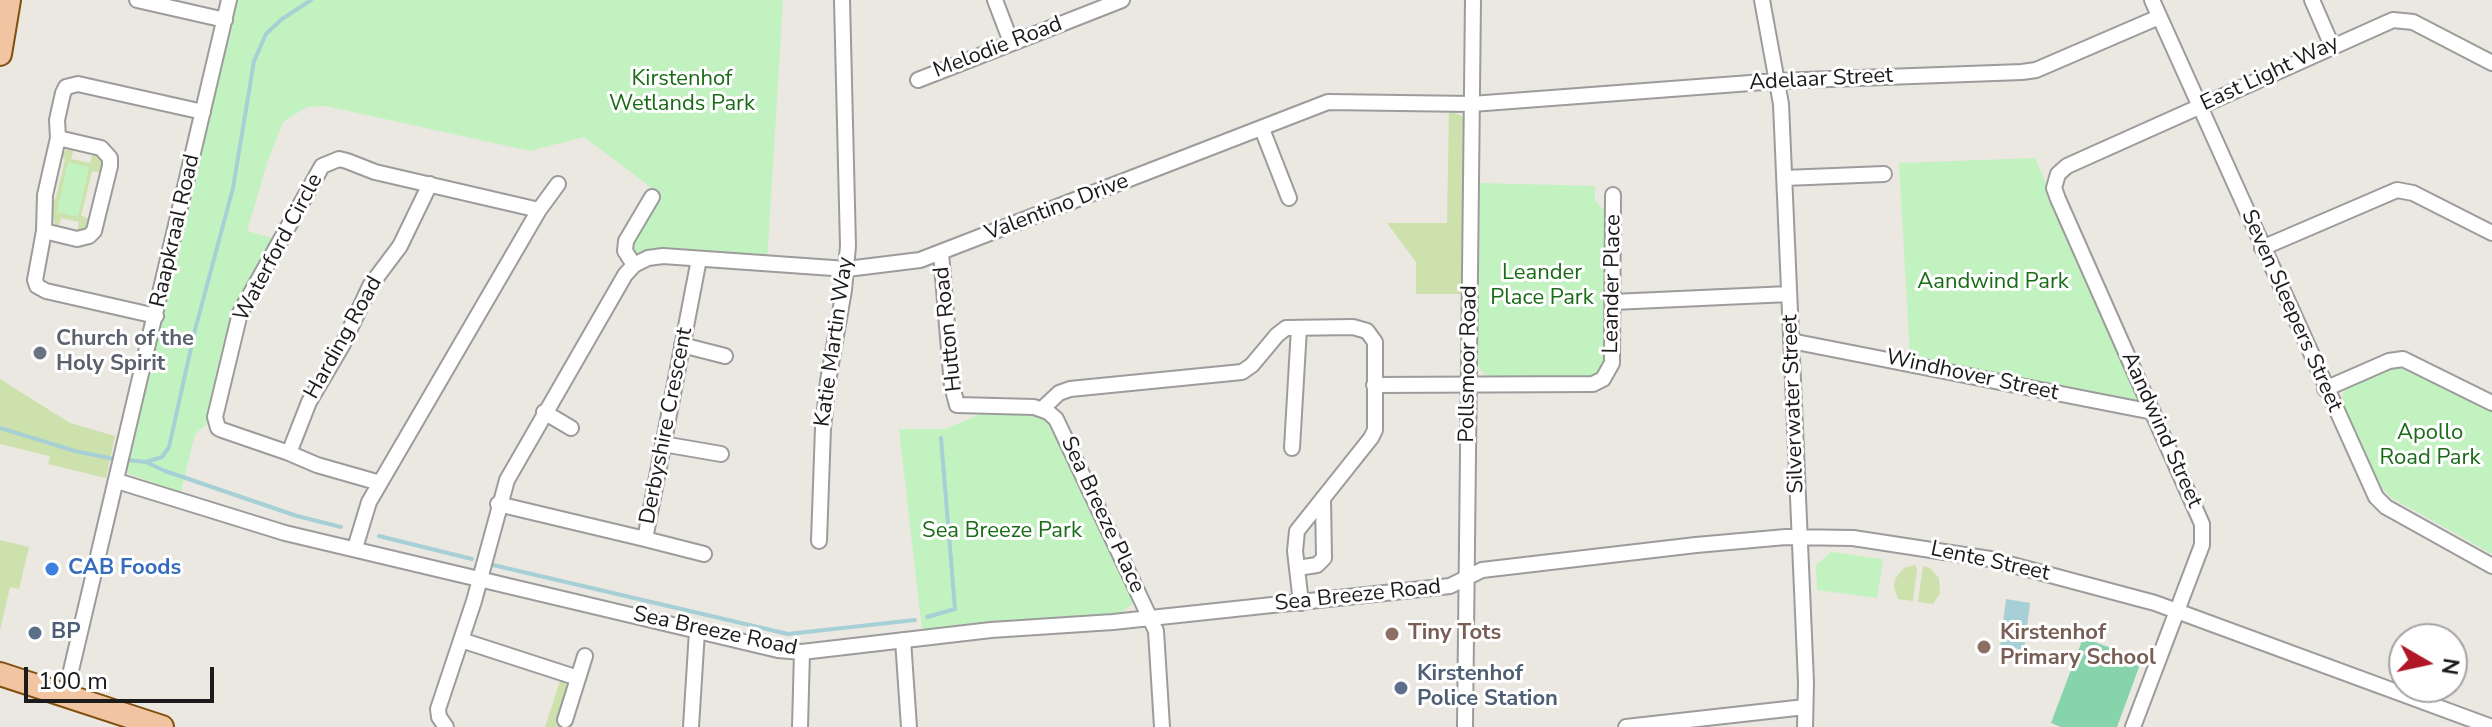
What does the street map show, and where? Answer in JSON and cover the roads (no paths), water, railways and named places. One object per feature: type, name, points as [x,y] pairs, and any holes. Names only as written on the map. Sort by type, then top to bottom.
[{"type":"main road","points":[[0,54],[9,0]]},
{"type":"main road","points":[[0,674],[131,722],[162,727]]},
{"type":"street","points":[[137,0],[225,20]]},
{"type":"street","name":"Raapkraal Road","points":[[65,696],[229,0]]},
{"type":"street","name":"Katie Martin Way","points":[[819,541],[823,428],[847,269],[842,0]]},
{"type":"street","points":[[995,0],[1011,42]]},
{"type":"street","name":"Melodie Road","points":[[918,80],[1122,0]]},
{"type":"street","name":"Pollsmoor Road","points":[[1465,727],[1473,0]]},
{"type":"street","name":"Silverwater Street","points":[[1762,0],[1781,104],[1805,727]]},
{"type":"street","name":"Seven Sleepers Street","points":[[2152,0],[2376,497],[2386,507],[2492,566]]},
{"type":"street","points":[[2312,0],[2332,46]]},
{"type":"street","name":"Adelaar Street","points":[[1472,104],[1777,81],[2036,70],[2159,17]]},
{"type":"street","name":"East Light Way","points":[[2055,181],[2067,166],[2386,22],[2413,22],[2492,63]]},
{"type":"street","points":[[156,316],[40,288],[34,274],[44,231],[45,195],[58,138],[57,120],[63,93],[72,83],[203,112]]},
{"type":"street","name":"Valentino Drive","points":[[634,265],[648,258],[663,256],[847,269],[920,260],[1328,102],[1472,104]]},
{"type":"street","points":[[1262,129],[1289,198]]},
{"type":"street","points":[[44,231],[77,239],[89,236],[94,231],[110,166],[110,158],[101,148],[58,138]]},
{"type":"street","name":"Waterford Circle","points":[[380,483],[317,465],[222,430],[216,423],[240,313],[322,166],[339,159],[375,172],[539,210]]},
{"type":"street","points":[[1784,178],[1884,174]]},
{"type":"street","name":"Aandwind Street","points":[[2055,181],[2058,199],[2202,524],[2202,545],[2133,727]]},
{"type":"street","name":"Harding Road","points":[[289,453],[309,402],[343,344],[370,286],[400,246],[430,184]]},
{"type":"street","points":[[355,548],[369,502],[539,210],[558,184]]},
{"type":"street","points":[[2262,248],[2397,190],[2413,193],[2492,233]]},
{"type":"street","name":"Leander Place","points":[[1469,385],[1593,384],[1603,379],[1612,363],[1613,195]]},
{"type":"street","points":[[446,727],[438,709],[507,480],[544,412],[625,275],[634,265],[625,251],[626,241],[652,197]]},
{"type":"street","name":"Hutton Road","points":[[941,253],[952,386],[957,405],[1042,409]]},
{"type":"street","name":"Derbyshire Crescent","points":[[498,504],[645,539],[699,259]]},
{"type":"street","points":[[1613,302],[1789,294]]},
{"type":"street","points":[[1042,409],[1059,393],[1070,389],[1242,372],[1252,365],[1281,331],[1353,327],[1367,331],[1375,342],[1373,434],[1297,531],[1301,603]]},
{"type":"street","points":[[1292,448],[1299,328]]},
{"type":"street","name":"Windhover Street","points":[[1791,341],[2153,412]]},
{"type":"street","points":[[682,345],[725,356]]},
{"type":"street","points":[[2325,389],[2389,361],[2403,359],[2492,403]]},
{"type":"street","points":[[1374,385],[1469,385]]},
{"type":"street","name":"Sea Breeze Place","points":[[1042,409],[1061,427],[1156,631],[1162,727]]},
{"type":"street","points":[[544,412],[571,428]]},
{"type":"street","points":[[663,444],[721,454]]},
{"type":"street","name":"Sea Breeze Road","points":[[119,476],[285,533],[778,650],[802,652],[991,630],[1150,618],[1450,586],[1467,576]]},
{"type":"street","points":[[1297,568],[1317,565],[1324,558],[1323,498]]},
{"type":"street","name":"Lente Street","points":[[1467,576],[1477,571],[1528,564],[1696,545],[1800,537],[1853,538],[1979,557],[2177,611],[2492,727]]},
{"type":"street","points":[[645,539],[704,554]]},
{"type":"street","points":[[691,727],[697,631]]},
{"type":"street","points":[[461,640],[578,678]]},
{"type":"street","points":[[903,640],[909,727]]},
{"type":"street","points":[[800,727],[802,652]]},
{"type":"street","points":[[565,720],[585,656]]},
{"type":"street","points":[[1626,727],[1805,707]]},
{"type":"water","points":[[2006,599],[2030,603],[2024,650],[2000,646]]},
{"type":"waterway","points":[[0,428],[109,458],[146,462],[162,457],[169,447],[195,330],[233,188],[254,61],[266,34],[311,0]]},
{"type":"waterway","points":[[927,617],[955,609],[941,438]]},
{"type":"waterway","points":[[146,462],[297,516],[341,527]]},
{"type":"waterway","points":[[379,536],[472,559]]},
{"type":"waterway","points":[[493,565],[788,634],[915,620]]},
{"type":"place","name":"Church of the Holy Spirit","points":[[40,353]]},
{"type":"place","name":"CAB Foods","points":[[52,569]]},
{"type":"place","name":"BP","points":[[35,633]]},
{"type":"place","name":"Tiny Tots","points":[[1392,634]]},
{"type":"place","name":"Kirstenhof Primary School","points":[[1984,647]]},
{"type":"place","name":"Kirstenhof Police Station","points":[[1401,688]]},
{"type":"park label","name":"Kirstenhof Wetlands Park","points":[[682,92]]},
{"type":"park label","name":"Aandwind Park","points":[[1993,283]]},
{"type":"park label","name":"Leander Place Park","points":[[1542,286]]},
{"type":"park label","name":"Apollo Road Park","points":[[2430,446]]},
{"type":"park label","name":"Sea Breeze Park","points":[[1002,532]]}]
